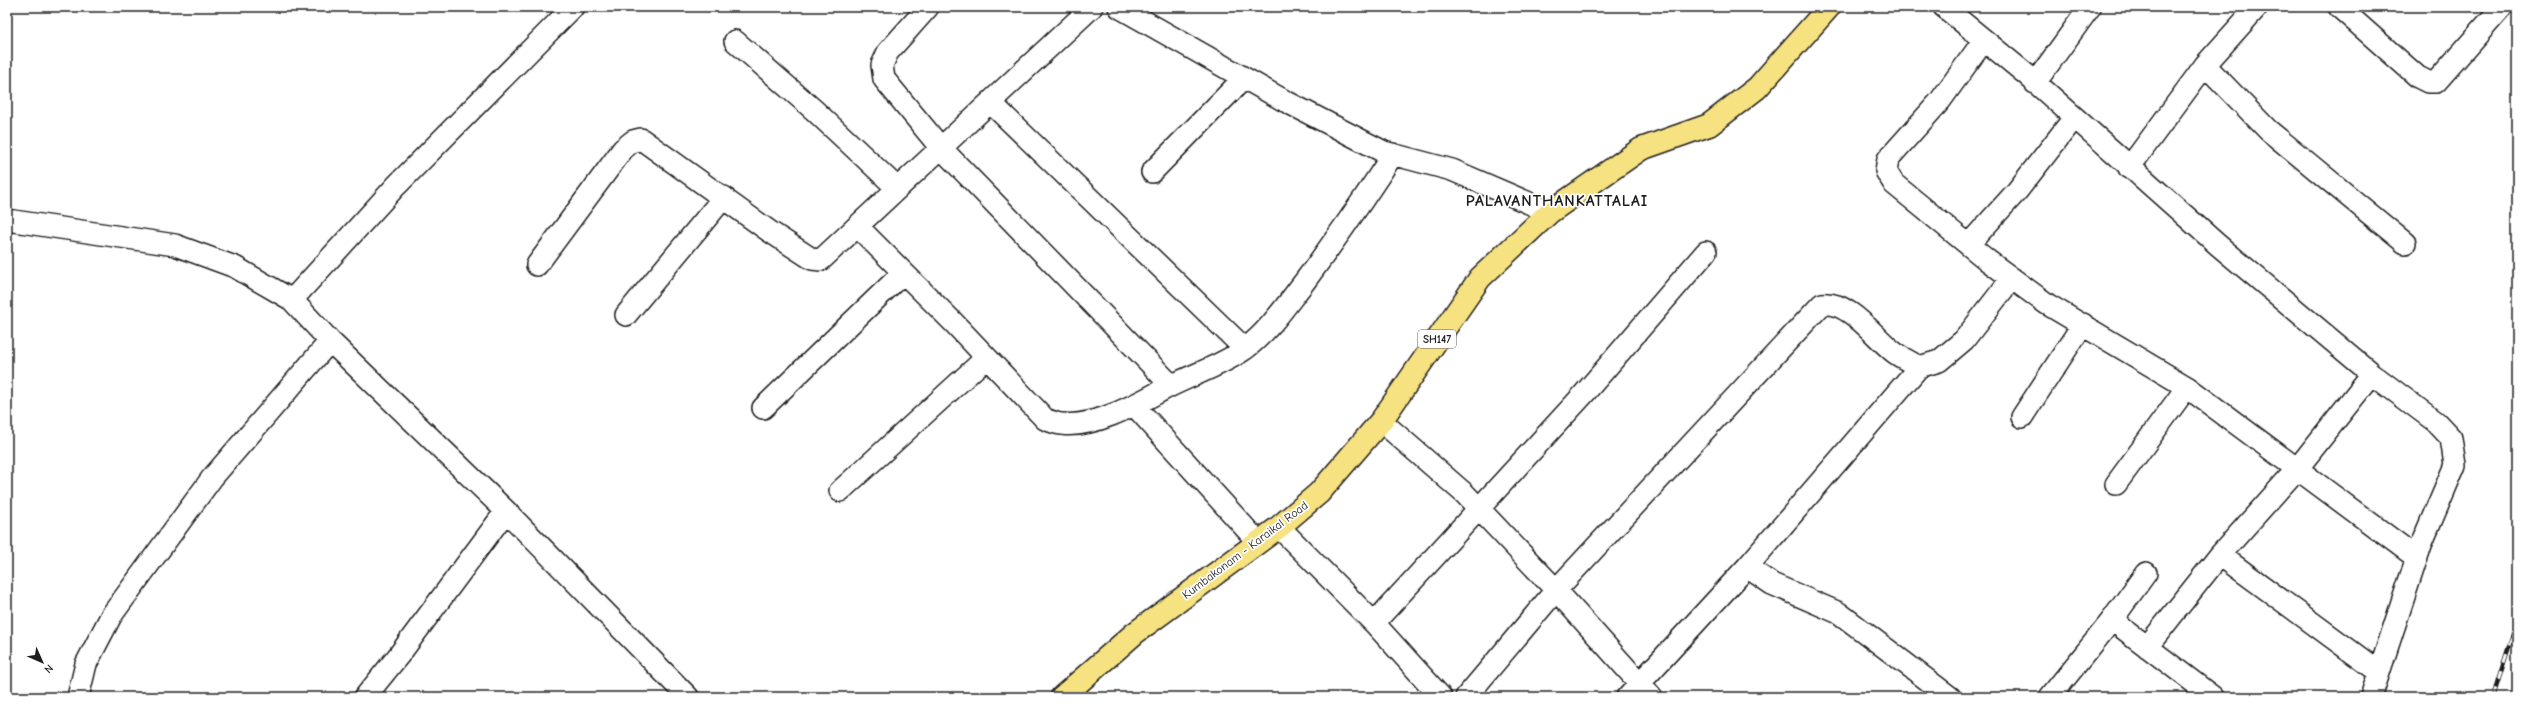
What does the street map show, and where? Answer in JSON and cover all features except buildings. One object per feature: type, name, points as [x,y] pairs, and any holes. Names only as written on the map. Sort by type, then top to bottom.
[{"type":"main road","name":"Kumbakonam - Karaikal Road","points":[[1062,697],[1135,633],[1279,527],[1319,493],[1381,421],[1480,278],[1550,212],[1642,149],[1709,125],[1757,88],[1829,7]]},
{"type":"street","points":[[292,300],[396,186],[573,7]]},
{"type":"street","points":[[928,7],[888,52],[882,65],[884,79],[940,147],[1171,385]]},
{"type":"street","points":[[537,265],[623,149],[633,141],[641,139],[650,143],[769,231],[812,259],[821,260],[858,227],[896,187],[1092,7]]},
{"type":"street","points":[[1119,7],[1283,100],[1393,154],[1452,170],[1550,212]]},
{"type":"street","points":[[1944,7],[2035,83],[2129,168],[2372,374],[2436,422],[2451,438],[2455,465],[2417,558],[2371,697]]},
{"type":"street","points":[[2035,83],[2090,7]]},
{"type":"street","points":[[2129,168],[2205,65],[2256,7]]},
{"type":"street","points":[[2339,7],[2418,77],[2428,82],[2436,82],[2502,7]]},
{"type":"street","points":[[1984,40],[1940,101],[1888,159],[1886,171],[1894,184],[2047,304],[2084,324],[2187,387],[2417,558]]},
{"type":"street","points":[[735,41],[814,110],[896,187]]},
{"type":"street","points":[[2205,65],[2268,130],[2405,243]]},
{"type":"street","points":[[1152,172],[1244,78]]},
{"type":"street","points":[[990,102],[1245,349]]},
{"type":"street","points":[[1970,244],[2017,191],[2074,118]]},
{"type":"street","points":[[858,227],[1045,419],[1062,424],[1087,423],[1134,405],[1171,385],[1209,371],[1245,349],[1262,334],[1291,299],[1358,210],[1393,154]]},
{"type":"street","points":[[626,315],[724,197]]},
{"type":"street","points":[[7,220],[175,245],[235,267],[292,300],[330,341],[506,511],[688,697]]},
{"type":"street","points":[[1374,623],[1480,510],[1583,395],[1706,252]]},
{"type":"street","points":[[763,408],[903,273]]},
{"type":"street","points":[[1381,421],[1465,494],[1556,590],[1640,693],[1919,367],[1939,361],[1964,340],[2012,278]]},
{"type":"street","points":[[1466,697],[1556,590],[1822,304],[1832,303],[1847,310],[1896,353],[1919,367]]},
{"type":"street","points":[[2022,417],[2084,324]]},
{"type":"street","points":[[78,697],[86,664],[111,616],[212,478],[330,341]]},
{"type":"street","points":[[840,491],[986,358]]},
{"type":"street","points":[[2146,647],[2220,555],[2297,469],[2372,374]]},
{"type":"street","points":[[2116,484],[2187,387]]},
{"type":"street","points":[[1134,405],[1258,542]]},
{"type":"street","points":[[365,697],[399,655],[506,511]]},
{"type":"street","points":[[1279,527],[1374,623],[1441,697]]},
{"type":"street","points":[[2220,555],[2379,672]]},
{"type":"street","points":[[1747,567],[1772,584],[1839,613],[1950,697]]},
{"type":"street","points":[[2050,697],[2112,620],[2146,573]]},
{"type":"street","points":[[2112,620],[2213,697]]},
{"type":"railway","points":[[2493,697],[2517,621]]},
{"type":"district","name":"PALAVANTHANKATTALAI","points":[[1557,201]]}]
